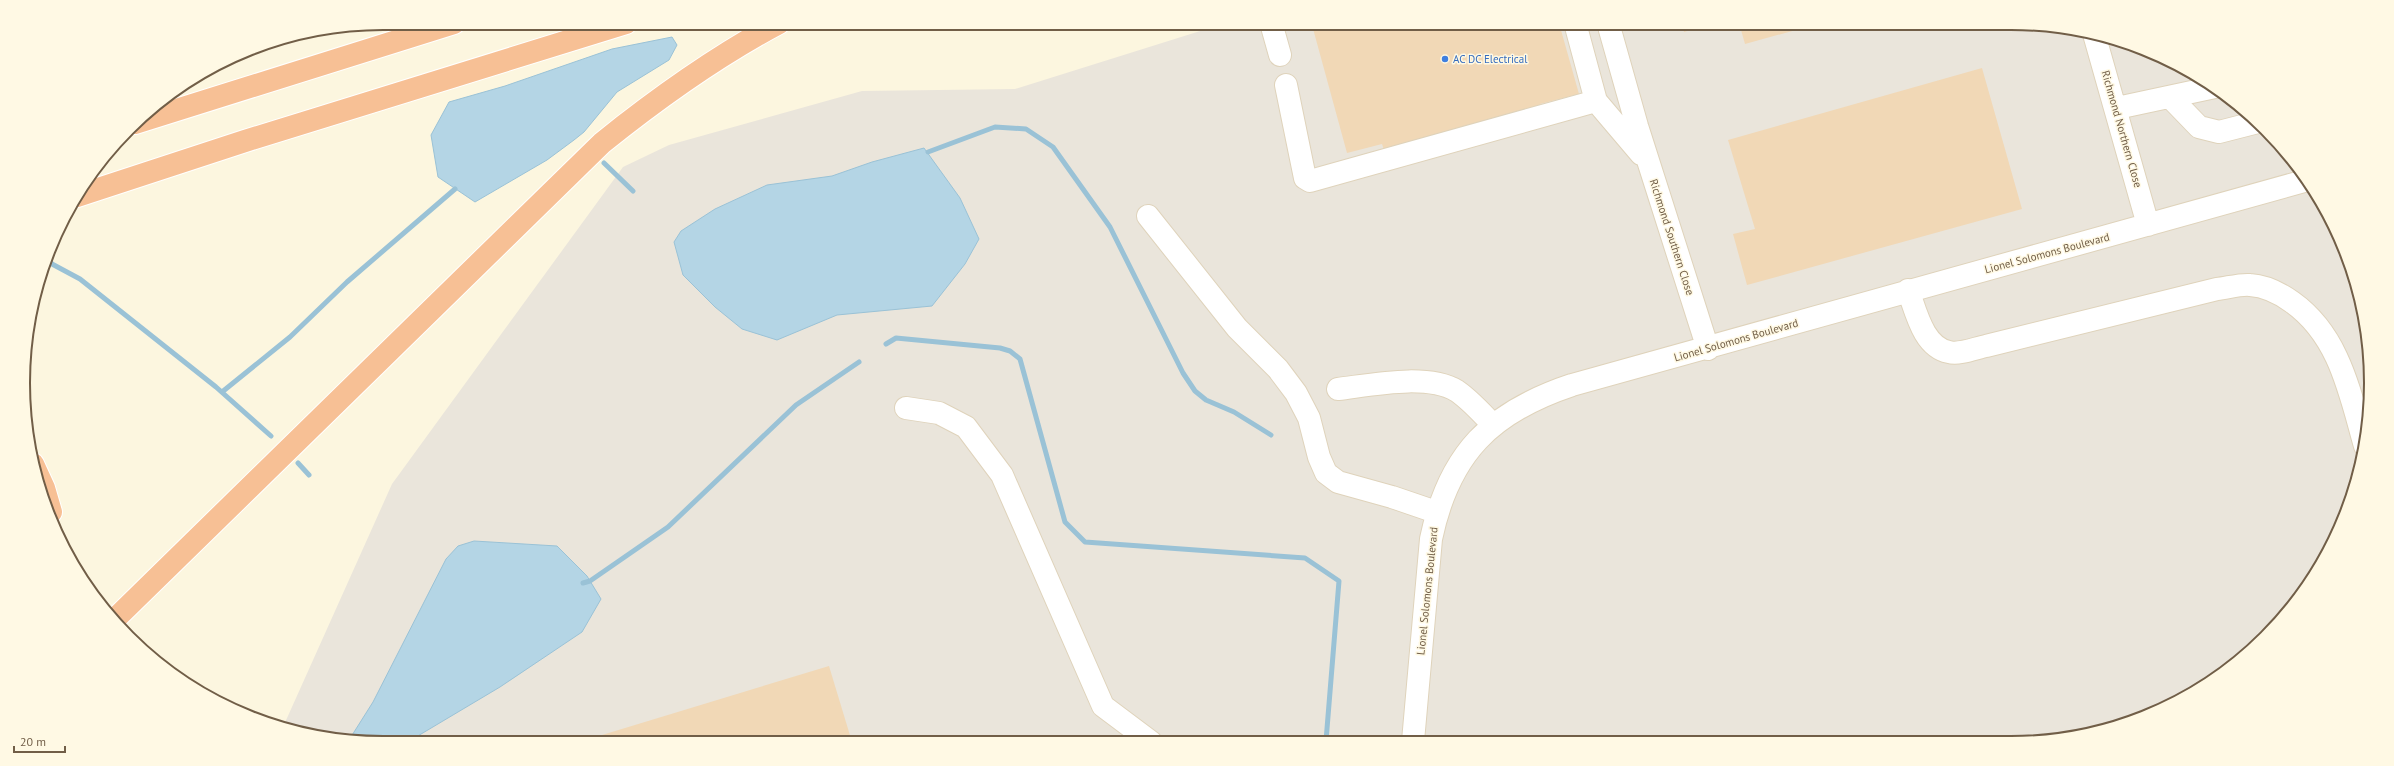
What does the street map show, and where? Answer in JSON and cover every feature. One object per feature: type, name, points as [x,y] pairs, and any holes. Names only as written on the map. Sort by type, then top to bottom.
[{"type":"highway","points":[[149,118],[432,30]]},
{"type":"highway","points":[[85,193],[245,141],[603,30]]},
{"type":"highway","points":[[118,616],[602,143],[676,85],[718,58],[767,30]]},
{"type":"street","points":[[1273,30],[1280,55]]},
{"type":"street","points":[[1577,30],[1596,101],[1648,162]]},
{"type":"street","name":"Richmond Southern Close","points":[[1610,30],[1648,162],[1708,349]]},
{"type":"street","name":"Richmond Northern Close","points":[[2096,41],[2148,225]]},
{"type":"street","points":[[1286,85],[1305,178],[1310,181],[1596,101]]},
{"type":"street","points":[[2116,108],[2207,89]]},
{"type":"street","points":[[2170,97],[2199,127],[2219,132],[2251,124]]},
{"type":"street","name":"Lionel Solomons Boulevard","points":[[1413,736],[1431,539],[1436,512],[1453,474],[1465,455],[1493,425],[1540,396],[1572,385],[1708,349],[1908,290],[2301,182]]},
{"type":"street","points":[[1148,216],[1236,328],[1278,369],[1296,393],[1309,418],[1319,457],[1330,478],[1436,512]]},
{"type":"street","points":[[1908,290],[1921,327],[1932,343],[1949,353],[1986,346],[2217,290],[2250,285],[2280,294],[2305,311],[2326,335],[2338,358],[2361,432]]},
{"type":"street","points":[[1338,389],[1393,382],[1423,382],[1444,386],[1456,391],[1466,398],[1493,425]]},
{"type":"street","points":[[906,408],[939,414],[966,427],[1002,475],[1103,706],[1143,736]]},
{"type":"shaded area","points":[[1203,30],[2011,30],[2057,33],[2102,42],[2167,66],[2188,77],[2226,103],[2261,133],[2276,150],[2305,187],[2317,207],[2328,227],[2345,270],[2352,292],[2361,337],[2364,383],[2363,406],[2361,429],[2352,474],[2337,518],[2317,560],[2291,598],[2261,633],[2244,648],[2207,677],[2167,700],[2102,724],[2057,733],[2011,736],[383,736],[337,733],[285,722],[392,484],[623,167],[669,145],[862,91],[1015,89]]},
{"type":"water","points":[[672,37],[677,45],[669,60],[617,92],[584,132],[547,160],[475,202],[438,177],[431,135],[449,102],[505,86],[612,49]]},
{"type":"water","points":[[924,148],[960,198],[979,239],[965,264],[932,306],[837,315],[777,340],[742,329],[715,307],[683,275],[674,242],[681,231],[715,209],[767,185],[832,176],[872,162]]},
{"type":"water","points":[[474,541],[557,546],[587,576],[601,599],[582,632],[500,687],[418,736],[353,734],[373,702],[446,559],[458,546]]},
{"type":"building","name":"AC DC Electrical","points":[[1313,30],[1561,30],[1579,94],[1540,104],[1541,110],[1385,153],[1382,144],[1347,153]]},
{"type":"building","points":[[1741,30],[1796,30],[1745,44]]},
{"type":"building","points":[[1982,68],[2022,209],[1747,285],[1733,234],[1755,229],[1728,140]]},
{"type":"building","points":[[829,666],[850,736],[599,736]]},
{"type":"waterway","points":[[928,152],[995,127],[1026,129],[1053,147],[1110,227],[1183,373],[1195,391],[1206,400],[1234,412],[1271,435]]},
{"type":"waterway","points":[[604,163],[633,191]]},
{"type":"waterway","points":[[222,392],[290,337],[347,282],[455,189]]},
{"type":"waterway","points":[[51,263],[80,279],[216,387],[271,436]]},
{"type":"waterway","points":[[886,344],[896,338],[1000,348],[1010,351],[1020,359],[1065,522],[1085,542],[1305,558],[1339,581],[1326,736]]},
{"type":"waterway","points":[[583,583],[590,581],[668,527],[796,405],[859,362]]},
{"type":"waterway","points":[[298,463],[309,475]]},
{"type":"place","name":"AC DC Electrical","points":[[1445,59]]}]
